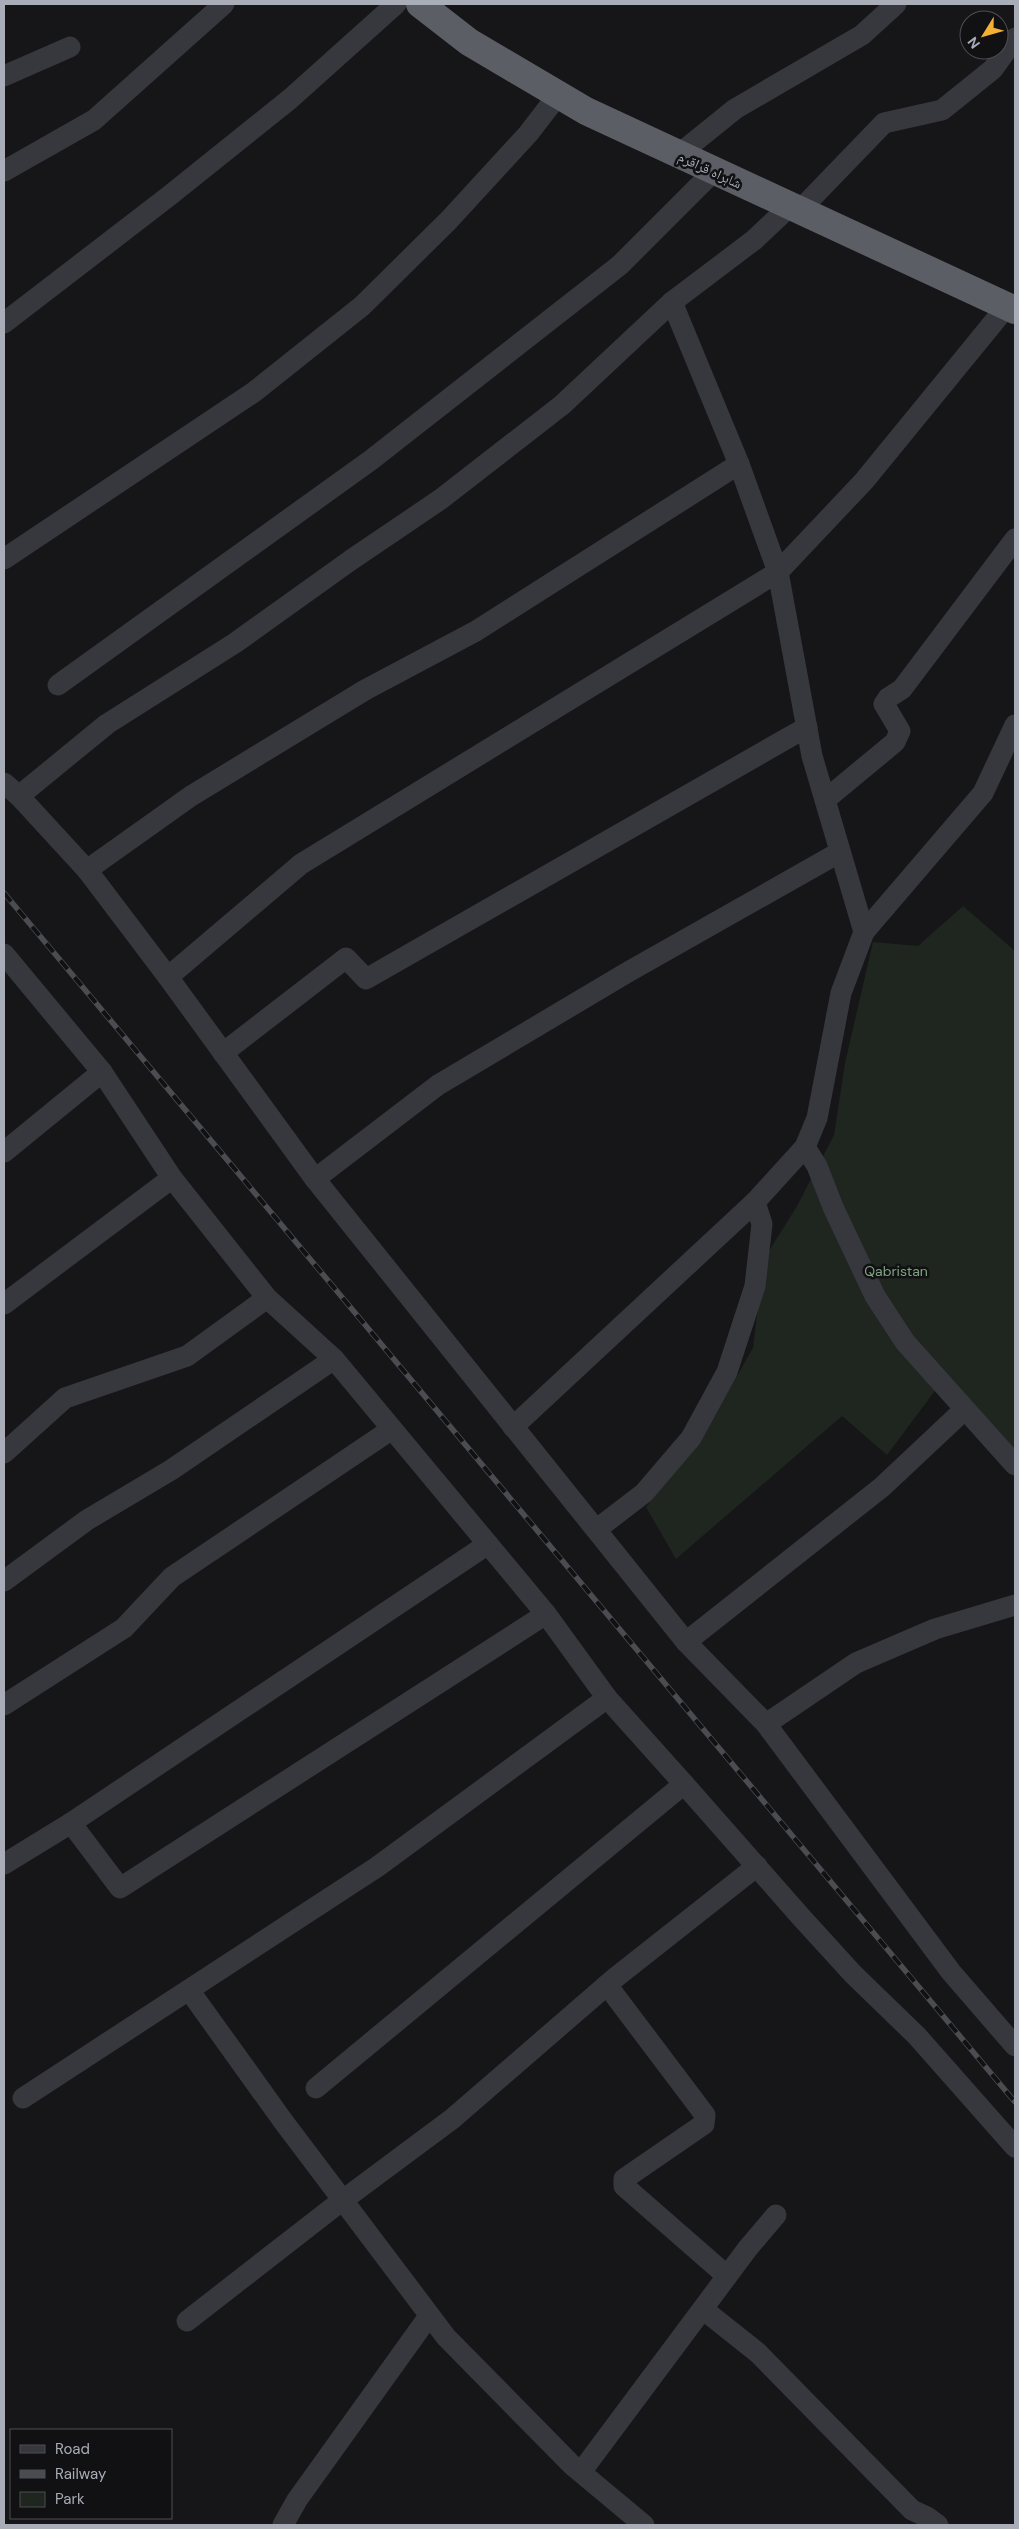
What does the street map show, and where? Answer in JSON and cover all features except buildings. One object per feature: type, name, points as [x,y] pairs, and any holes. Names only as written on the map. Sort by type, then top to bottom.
[{"type":"highway","name":"شاہراہ قراقرم","points":[[420,4],[469,42],[586,111],[714,172],[1011,308]]},
{"type":"street","points":[[4,172],[94,120],[224,4]]},
{"type":"street","points":[[4,323],[169,196],[283,105],[396,4]]},
{"type":"street","points":[[678,155],[735,109],[862,35],[896,4]]},
{"type":"street","points":[[1015,38],[993,70],[942,110],[884,123],[795,208],[672,302],[562,405],[441,499],[351,560],[235,643],[107,724],[11,790],[87,870],[168,977],[315,1179],[597,1528],[686,1642],[766,1724],[951,1972],[1015,2046]]},
{"type":"street","points":[[4,76],[70,48]]},
{"type":"street","points":[[4,559],[254,392],[362,306],[489,177],[528,134],[558,95]]},
{"type":"street","points":[[58,685],[371,460],[620,265],[714,172]]},
{"type":"street","points":[[672,302],[738,464],[778,572],[812,756],[864,932]]},
{"type":"street","points":[[168,977],[301,864],[778,572],[864,481],[1011,308]]},
{"type":"street","points":[[87,870],[191,796],[365,690],[476,631],[738,464]]},
{"type":"street","points":[[825,800],[894,742],[900,731],[884,704],[888,698],[902,689],[1015,540]]},
{"type":"street","points":[[513,1426],[755,1202],[805,1147],[817,1118],[842,993],[864,932],[983,793],[1015,725]]},
{"type":"street","points":[[223,1053],[346,958],[366,979],[806,727]]},
{"type":"street","points":[[315,1179],[438,1085],[628,972],[840,852]]},
{"type":"street","points":[[4,954],[102,1072],[172,1178],[266,1298],[334,1359],[546,1614],[607,1698],[853,1974],[917,2036],[1015,2147]]},
{"type":"street","points":[[4,1152],[102,1072]]},
{"type":"street","points":[[805,1147],[817,1166],[833,1207],[875,1296],[905,1342],[1015,1465]]},
{"type":"street","points":[[4,1304],[172,1178]]},
{"type":"street","points":[[597,1528],[644,1493],[691,1438],[727,1372],[755,1286],[762,1224],[755,1202]]},
{"type":"street","points":[[4,1453],[64,1398],[187,1356],[266,1298]]},
{"type":"street","points":[[4,1581],[87,1520],[171,1470],[334,1359]]},
{"type":"street","points":[[686,1642],[882,1487],[964,1410]]},
{"type":"street","points":[[4,1705],[124,1628],[172,1577],[392,1429]]},
{"type":"street","points":[[4,1864],[71,1823],[488,1544]]},
{"type":"street","points":[[766,1724],[856,1663],[934,1629],[1015,1605]]},
{"type":"street","points":[[71,1823],[120,1888],[546,1614]]},
{"type":"street","points":[[23,2098],[376,1867],[607,1698]]},
{"type":"street","points":[[316,2088],[684,1784]]},
{"type":"street","points":[[188,2321],[452,2119],[607,1985],[757,1866]]},
{"type":"street","points":[[607,1985],[705,2115],[704,2124],[624,2179],[624,2186],[727,2276]]},
{"type":"street","points":[[189,1990],[343,2201],[446,2337],[581,2472],[644,2525]]},
{"type":"street","points":[[581,2472],[704,2310],[727,2276],[776,2215]]},
{"type":"street","points":[[704,2310],[758,2353],[912,2510],[927,2516],[938,2525]]},
{"type":"street","points":[[283,2525],[297,2500],[429,2316]]},
{"type":"green space","name":"Qabristan","points":[[963,906],[1015,951],[1015,1474],[943,1380],[887,1455],[842,1416],[676,1559],[646,1507],[703,1435],[753,1348],[764,1259],[797,1206],[834,1135],[845,1063],[873,942],[918,946]]},
{"type":"railway","points":[[4,893],[1015,2102]]}]
